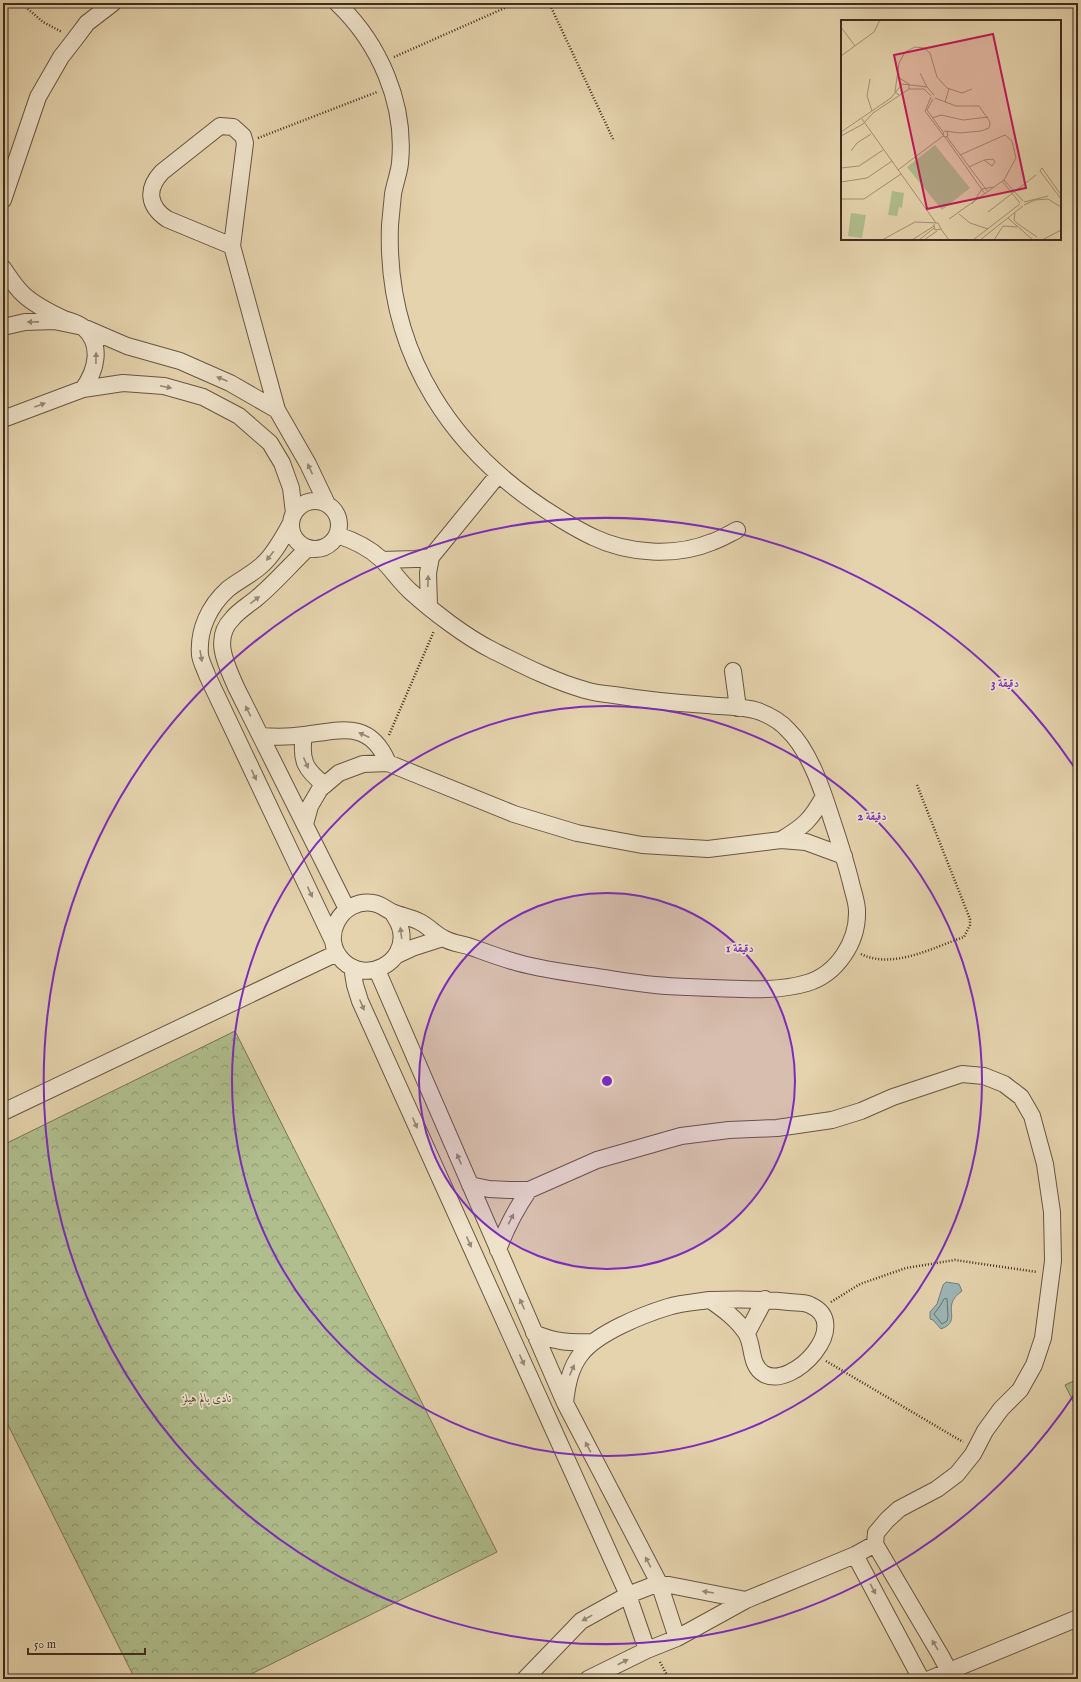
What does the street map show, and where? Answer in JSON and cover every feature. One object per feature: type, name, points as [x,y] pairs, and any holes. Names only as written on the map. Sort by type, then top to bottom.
[{"type":"street","points":[[3,200],[38,97],[61,57],[75,39],[88,23],[113,3]]},
{"type":"street","points":[[336,3],[349,15],[368,40],[381,62],[390,86],[397,112],[400,137],[400,163],[393,194],[390,225],[393,290],[400,322],[410,353],[424,383],[442,411],[498,475],[534,503],[594,538],[626,548],[654,552],[683,550],[711,543],[737,530]]},
{"type":"street","points":[[232,246],[167,219],[159,214],[151,197],[155,179],[220,126],[233,127],[243,136],[245,143],[232,246],[277,410],[308,464],[326,504]]},
{"type":"street","points":[[3,268],[24,295],[53,313],[127,346],[180,361],[208,373],[230,383],[277,410]]},
{"type":"street","points":[[3,327],[25,322],[54,321],[83,327],[92,338],[96,351],[96,365],[91,378],[83,389]]},
{"type":"street","points":[[3,418],[83,389],[123,383],[164,386],[203,397],[239,416],[270,443],[282,463],[291,488],[292,518],[292,531],[295,538],[301,544],[308,548],[315,549],[328,545],[337,534],[338,521],[332,508],[320,502],[308,502],[302,505],[292,518],[279,545],[264,564],[228,589],[216,601],[206,616],[200,636],[200,656],[207,676],[343,962],[364,971],[377,970],[389,964],[397,954],[401,944],[402,932],[398,921],[392,912]]},
{"type":"street","points":[[435,611],[427,589],[431,557],[498,475]]},
{"type":"street","points":[[335,947],[334,928],[338,917],[347,908],[358,903],[370,902],[382,905],[392,912],[419,921],[443,938],[515,962],[566,973],[657,985],[746,989],[786,987],[809,983],[829,971],[845,954],[855,933],[857,910],[844,856],[824,796],[799,742],[787,728],[756,710],[640,699],[587,691],[534,670],[484,646],[435,611],[406,587],[382,560],[368,549],[353,540],[337,534]]},
{"type":"street","points":[[308,548],[258,597],[230,620],[223,634],[222,650],[226,665],[347,908]]},
{"type":"street","points":[[382,560],[431,557]]},
{"type":"street","points":[[733,671],[738,708]]},
{"type":"street","points":[[261,736],[304,735],[334,730],[348,730],[361,733],[373,740],[385,756],[514,814],[577,833],[642,844],[708,849],[781,840],[806,842],[844,856]]},
{"type":"street","points":[[304,735],[301,750],[305,764],[313,776],[325,785]]},
{"type":"street","points":[[305,824],[310,806],[320,789],[339,773],[385,756]]},
{"type":"street","points":[[781,840],[797,830],[814,815],[824,796]]},
{"type":"street","points":[[397,954],[443,938]]},
{"type":"street","points":[[3,1112],[335,947]]},
{"type":"street","points":[[352,967],[355,985],[360,1001],[628,1595],[650,1649]]},
{"type":"street","points":[[377,970],[564,1402],[659,1583],[677,1638]]},
{"type":"street","points":[[470,1185],[496,1189],[529,1190],[597,1160],[681,1136],[729,1130],[777,1128],[832,1120],[861,1111],[893,1097],[941,1080],[962,1074],[984,1076],[1004,1084],[1021,1097],[1032,1116],[1046,1164],[1052,1212],[1053,1261],[1043,1338],[1034,1365],[1020,1390],[1001,1409],[985,1431],[976,1449],[957,1474],[937,1489],[899,1509],[886,1520],[876,1533],[875,1544],[951,1675]]},
{"type":"street","points":[[498,1250],[513,1215],[529,1190]]},
{"type":"street","points":[[564,1402],[566,1386],[572,1369],[580,1355],[592,1342],[628,1322],[669,1307],[710,1300],[765,1300],[810,1304],[824,1317],[826,1326],[824,1336],[813,1354],[801,1365],[790,1372],[778,1376],[771,1376],[763,1373],[758,1368],[747,1333],[732,1317],[710,1300]]},
{"type":"street","points":[[747,1333],[765,1300]]},
{"type":"street","points":[[534,1333],[559,1341],[572,1343],[592,1342]]},
{"type":"street","points":[[588,1679],[650,1649],[677,1638],[746,1600],[855,1555],[875,1544]]},
{"type":"street","points":[[855,1555],[920,1679]]},
{"type":"street","points":[[525,1679],[581,1622],[628,1595],[659,1583],[746,1600]]},
{"type":"street","points":[[930,1679],[951,1675],[1078,1618]]},
{"type":"path","points":[[21,3],[43,22],[75,39]]},
{"type":"path","points":[[381,62],[516,3]]},
{"type":"path","points":[[548,3],[614,141]]},
{"type":"path","points":[[245,143],[390,86]]},
{"type":"path","points":[[385,756],[435,611]]},
{"type":"path","points":[[848,948],[867,957],[888,960],[910,956],[964,937],[968,932],[970,919],[917,785]]},
{"type":"path","points":[[818,1310],[860,1284],[906,1268],[955,1260],[1051,1275]]},
{"type":"path","points":[[813,1354],[976,1449]]},
{"type":"path","points":[[650,1649],[669,1679]]},
{"type":"green space","name":"نادى بالم هيلز","points":[[235,1031],[497,1552],[241,1679],[135,1679],[3,1415],[3,1145]]},
{"type":"green space","points":[[1078,1379],[1078,1411],[1065,1385]]},
{"type":"water","points":[[946,1282],[959,1284],[962,1291],[952,1302],[951,1322],[941,1329],[933,1320],[930,1319],[930,1312],[937,1304],[943,1285]]}]
